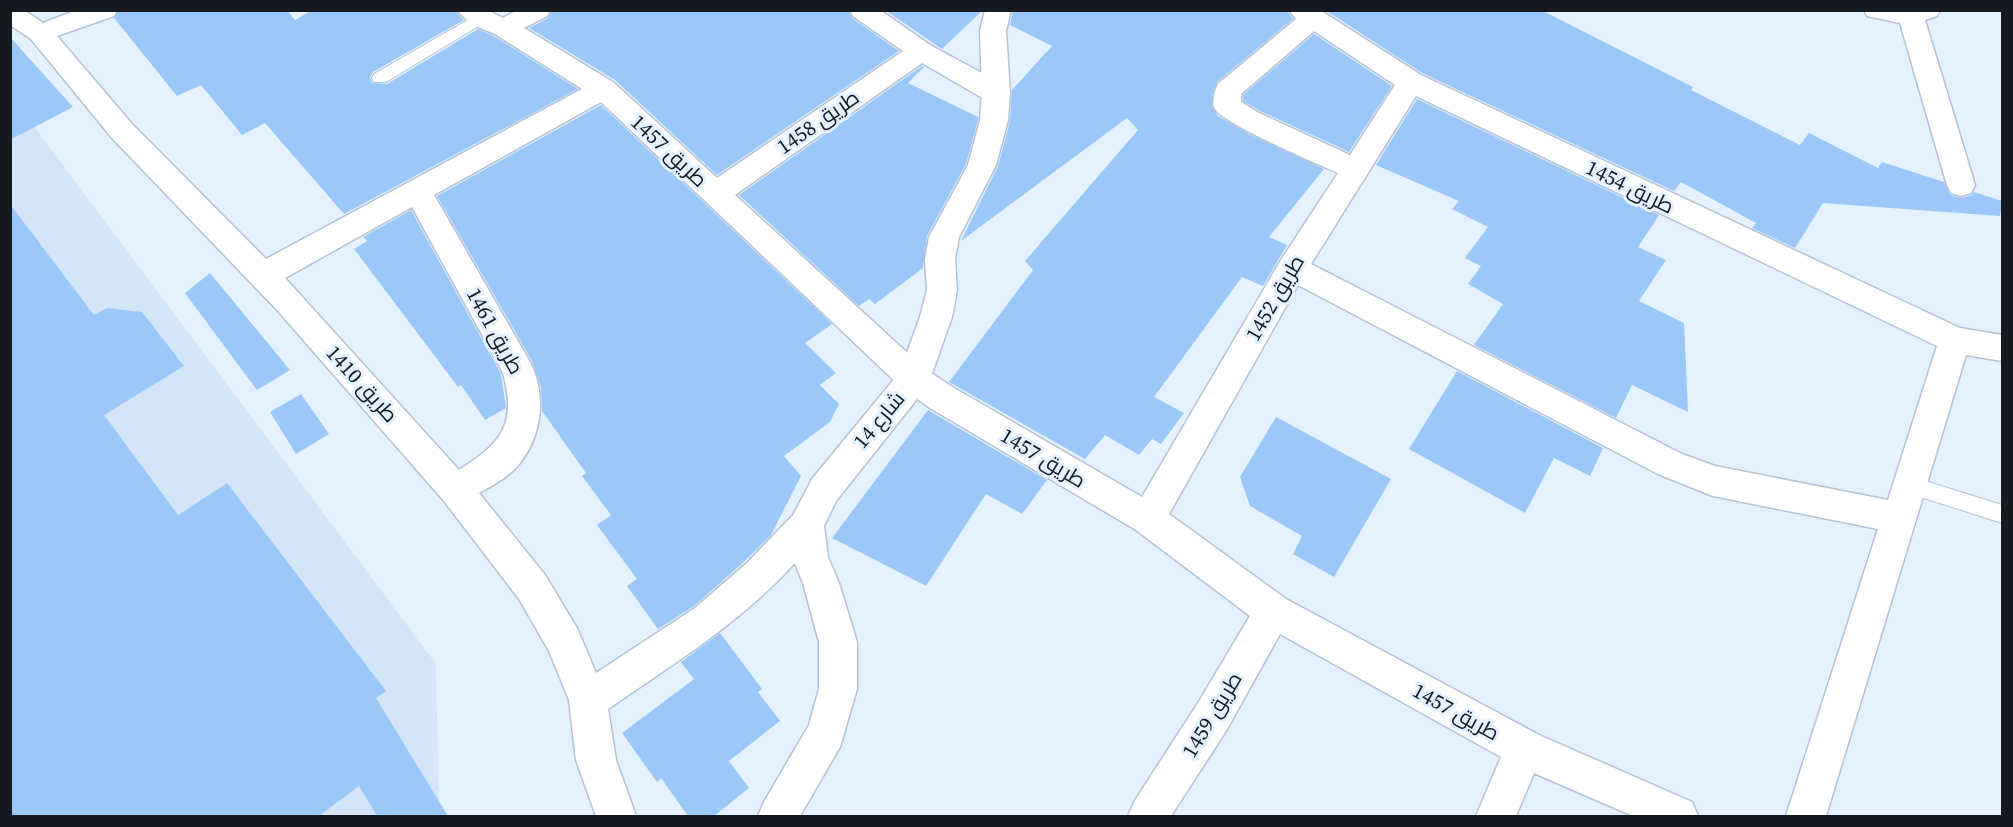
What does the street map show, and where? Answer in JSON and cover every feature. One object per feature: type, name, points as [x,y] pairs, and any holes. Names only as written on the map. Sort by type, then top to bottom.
[{"type":"street","points":[[40,33],[105,10]]},
{"type":"street","points":[[484,19],[538,10]]},
{"type":"street","points":[[862,10],[921,51],[996,93]]},
{"type":"street","name":"شارع 14","points":[[806,525],[824,490],[914,379],[936,317],[942,290],[940,259],[944,237],[982,165],[994,120],[996,93],[993,31],[998,10]]},
{"type":"street","points":[[1876,10],[1922,12],[1961,185]]},
{"type":"street","name":"طريق 1410","points":[[10,13],[40,33],[123,131],[264,275],[456,490],[532,587],[564,641],[588,700],[596,760],[616,816]]},
{"type":"street","name":"طريق 1454","points":[[1355,169],[1249,120],[1227,106],[1228,91],[1307,14],[1411,82],[1955,340],[2002,348]]},
{"type":"street","name":"طريق 1457","points":[[484,19],[603,89],[914,379],[942,398],[1148,519],[1273,611],[1525,749],[1678,816]]},
{"type":"street","name":"طريق 1458","points":[[715,194],[921,51]]},
{"type":"street","name":"طريق 1452","points":[[1148,519],[1292,268],[1411,82]]},
{"type":"street","points":[[264,275],[603,89]]},
{"type":"street","name":"طريق 1461","points":[[417,190],[519,370],[525,388],[525,406],[516,441],[501,460],[456,490]]},
{"type":"street","points":[[1292,268],[1670,464],[1713,481],[1904,502]]},
{"type":"street","points":[[1806,816],[1955,340]]},
{"type":"street","points":[[588,700],[708,620],[760,575],[806,525]]},
{"type":"street","points":[[778,816],[826,733],[838,689],[838,642],[821,583],[810,557],[806,525]]},
{"type":"street","name":"طريق 1459","points":[[1148,816],[1212,717],[1273,611]]},
{"type":"street","points":[[1496,816],[1525,749]]},
{"type":"lane","points":[[380,78],[484,19]]},
{"type":"lane","points":[[1904,502],[2002,513]]},
{"type":"shaded area","points":[[10,94],[436,664],[439,816],[11,816]]},
{"type":"building","points":[[119,10],[287,10],[295,20],[312,10],[455,10],[464,20],[373,72],[370,77],[372,83],[387,84],[478,29],[494,36],[578,89],[344,214],[265,123],[242,135],[201,85],[177,96],[114,18]]},
{"type":"building","points":[[552,10],[848,10],[852,18],[899,51],[717,175],[615,80],[529,28],[548,18]]},
{"type":"building","points":[[885,10],[983,10],[942,49]]},
{"type":"building","points":[[1013,10],[1287,10],[1293,19],[1217,82],[1212,95],[1212,107],[1218,116],[1249,134],[1324,169],[1269,237],[1287,245],[1263,286],[1242,277],[1154,397],[1184,413],[1161,444],[1152,439],[1139,455],[1105,435],[1085,459],[949,382],[1033,270],[1025,261],[1138,130],[1127,118],[961,241],[998,166],[1010,121],[1012,90],[1052,46],[1010,25]]},
{"type":"building","points":[[1325,10],[1541,10],[1693,87],[1691,90],[1800,145],[1809,133],[1878,168],[1882,162],[1944,182],[1950,195],[1962,198],[1974,192],[2002,201],[2000,216],[1823,203],[1795,248],[1752,228],[1756,223],[1681,182],[1674,191],[1422,73]]},
{"type":"building","points":[[1314,34],[1392,86],[1349,152],[1243,101],[1243,95]]},
{"type":"building","points":[[10,37],[73,107],[10,140]]},
{"type":"building","points":[[922,66],[924,67],[908,83],[978,117],[978,120],[966,164],[927,236],[923,268],[875,304],[869,299],[859,306],[739,195]]},
{"type":"building","points":[[1417,99],[1659,215],[1638,247],[1666,260],[1639,301],[1684,323],[1688,412],[1632,385],[1616,418],[1474,345],[1503,304],[1468,284],[1481,266],[1465,258],[1488,227],[1452,209],[1459,201],[1376,165]]},
{"type":"building","points":[[601,105],[832,324],[805,343],[836,373],[820,385],[839,404],[830,422],[784,456],[801,476],[771,535],[694,606],[658,629],[627,586],[637,579],[597,525],[611,515],[582,476],[586,473],[542,411],[541,387],[532,361],[437,196]]},
{"type":"building","points":[[10,204],[94,315],[107,308],[142,312],[184,366],[104,415],[178,515],[227,483],[386,691],[376,698],[448,816],[377,816],[359,786],[319,816],[10,816]]},
{"type":"building","points":[[411,210],[501,374],[506,408],[485,420],[461,385],[458,387],[354,249],[367,241],[363,237]]},
{"type":"building","points":[[210,273],[290,370],[257,390],[185,293]]},
{"type":"building","points":[[1457,371],[1603,448],[1590,476],[1554,458],[1525,513],[1409,449]]},
{"type":"building","points":[[301,394],[329,434],[296,454],[270,412]]},
{"type":"building","points":[[928,410],[1047,480],[1022,514],[986,494],[926,586],[832,538]]},
{"type":"building","points":[[1276,417],[1391,479],[1334,577],[1293,554],[1302,536],[1250,506],[1240,477]]},
{"type":"building","points":[[720,633],[762,689],[758,692],[780,721],[729,761],[749,788],[714,816],[688,816],[661,778],[657,782],[622,733],[694,679],[681,662]]}]
